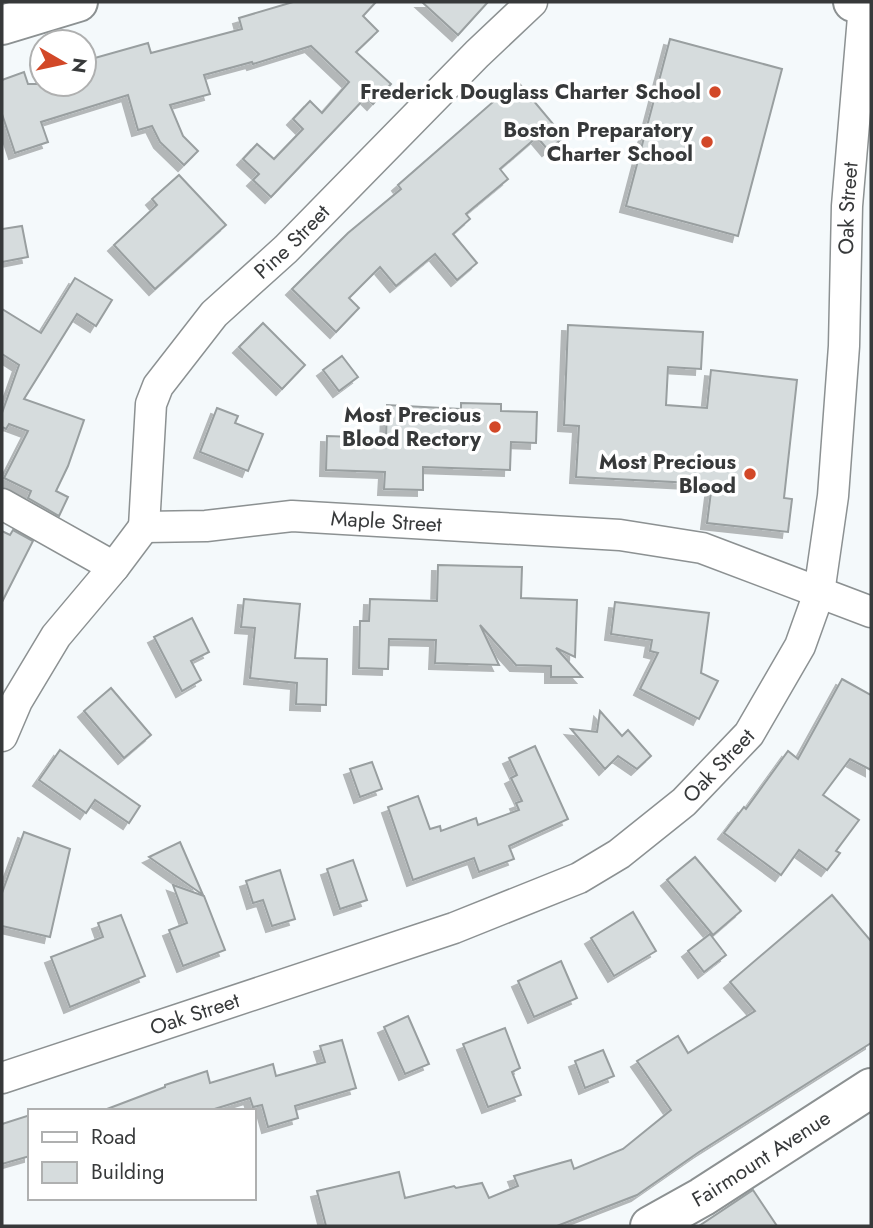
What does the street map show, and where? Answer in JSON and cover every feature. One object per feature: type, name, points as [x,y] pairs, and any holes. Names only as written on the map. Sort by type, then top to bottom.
[{"type":"main road","points":[[2,25],[78,2]]},
{"type":"main road","name":"Fairmount Avenue","points":[[650,1226],[702,1197],[871,1088]]},
{"type":"street","name":"Pine Street","points":[[144,527],[151,404],[158,386],[214,314],[286,249],[477,54],[532,2]]},
{"type":"street","name":"Oak Street","points":[[2,1078],[454,928],[579,878],[619,854],[684,803],[749,734],[800,646],[819,593],[833,496],[844,346],[847,206],[863,4]]},
{"type":"street","points":[[2,505],[114,567]]},
{"type":"street","name":"Maple Street","points":[[144,527],[206,526],[292,516],[620,535],[702,548],[871,612]]},
{"type":"street","points":[[2,736],[17,701],[56,636],[144,527]]},
{"type":"building","points":[[293,2],[376,2],[363,16],[378,31],[356,52],[391,84],[373,104],[366,97],[271,197],[253,180],[259,174],[243,159],[257,144],[274,159],[303,129],[293,119],[310,101],[322,113],[349,82],[311,46],[253,64],[252,62],[204,75],[210,94],[170,105],[183,136],[198,151],[184,165],[160,142],[152,126],[138,130],[128,95],[41,122],[48,142],[15,153],[2,114],[2,80],[24,72],[28,84],[28,98],[98,98],[98,57],[148,43],[151,53],[242,29],[239,18]]},
{"type":"building","points":[[422,2],[488,2],[458,35]]},
{"type":"building","points":[[670,39],[782,69],[738,236],[626,206]]},
{"type":"building","points":[[517,81],[564,137],[548,150],[537,137],[500,169],[508,179],[466,214],[470,219],[453,234],[477,263],[457,280],[435,254],[396,286],[380,267],[349,298],[359,308],[336,332],[292,289],[348,233],[401,189],[398,185]]},
{"type":"building","points":[[179,175],[226,225],[155,289],[114,245],[157,205],[152,199]]},
{"type":"building","points":[[22,226],[28,257],[2,262],[2,229]]},
{"type":"building","points":[[75,278],[112,300],[96,326],[77,314],[24,399],[84,420],[56,491],[68,497],[59,516],[28,498],[31,491],[4,478],[28,431],[9,424],[6,429],[2,427],[2,413],[19,365],[2,354],[2,309],[41,333]]},
{"type":"building","points":[[263,323],[305,365],[282,389],[239,347]]},
{"type":"building","points":[[568,325],[703,332],[701,369],[668,367],[666,405],[707,408],[711,370],[797,380],[784,498],[792,499],[788,532],[707,523],[712,484],[576,477],[579,426],[564,425]]},
{"type":"building","points":[[342,356],[358,377],[339,391],[323,370]]},
{"type":"building","points":[[461,403],[501,404],[501,411],[537,412],[536,443],[511,442],[510,470],[423,467],[423,490],[384,489],[385,472],[326,470],[327,436],[386,438],[387,405],[461,409]]},
{"type":"building","points":[[217,408],[238,416],[235,423],[263,434],[248,471],[200,452]]},
{"type":"building","points":[[13,530],[33,541],[2,602],[2,531],[10,535]]},
{"type":"building","points":[[438,565],[522,567],[521,598],[577,600],[575,657],[556,648],[582,677],[551,677],[551,666],[516,665],[480,625],[499,665],[435,663],[436,640],[389,639],[388,669],[359,668],[360,621],[369,621],[370,599],[437,601]]},
{"type":"building","points":[[244,599],[300,604],[295,658],[327,659],[326,705],[296,704],[297,683],[250,678],[255,628],[241,627]]},
{"type":"building","points":[[615,602],[709,613],[701,673],[718,681],[699,719],[640,689],[658,653],[650,651],[652,640],[611,634]]},
{"type":"building","points":[[192,618],[209,652],[191,661],[201,680],[182,691],[154,637]]},
{"type":"building","points":[[842,679],[871,695],[871,770],[850,759],[823,795],[859,820],[836,851],[840,853],[827,870],[799,850],[781,875],[724,833],[744,807],[746,809],[788,751],[798,759]]},
{"type":"building","points":[[111,688],[151,735],[124,758],[84,711]]},
{"type":"building","points":[[600,711],[622,736],[628,730],[651,756],[637,769],[618,756],[605,769],[571,729],[597,732]]},
{"type":"building","points":[[535,746],[568,819],[509,846],[514,859],[479,872],[474,858],[413,880],[388,807],[418,796],[430,829],[440,826],[441,831],[476,818],[478,825],[519,810],[516,803],[522,801],[511,778],[517,775],[509,758]]},
{"type":"building","points":[[60,750],[140,806],[129,823],[95,800],[86,813],[39,780]]},
{"type":"building","points":[[372,762],[382,789],[360,797],[350,769]]},
{"type":"building","points":[[24,832],[70,849],[50,937],[2,926],[2,893]]},
{"type":"building","points":[[180,842],[203,895],[149,857]]},
{"type":"building","points":[[695,857],[741,911],[713,935],[667,880]]},
{"type":"building","points":[[353,860],[367,900],[340,909],[327,869]]},
{"type":"building","points":[[280,870],[295,919],[272,926],[263,900],[253,903],[246,881]]},
{"type":"building","points":[[173,885],[204,896],[225,950],[183,966],[169,930],[187,923]]},
{"type":"building","points":[[832,895],[871,941],[871,1043],[699,1152],[637,1195],[557,1226],[326,1226],[317,1191],[399,1172],[405,1198],[454,1186],[456,1188],[482,1183],[489,1198],[518,1186],[514,1176],[571,1160],[574,1169],[623,1149],[671,1110],[637,1061],[678,1036],[688,1053],[755,1011],[730,982]]},
{"type":"building","points":[[633,912],[656,951],[614,976],[591,938]]},
{"type":"building","points":[[121,915],[145,976],[70,1007],[51,957],[103,937],[98,923]]},
{"type":"building","points":[[710,934],[726,955],[704,972],[688,951]]},
{"type":"building","points":[[561,961],[577,998],[534,1017],[518,981]]},
{"type":"building","points":[[408,1016],[429,1064],[405,1074],[384,1027]]},
{"type":"building","points":[[505,1028],[520,1068],[512,1072],[521,1095],[488,1107],[463,1044]]},
{"type":"building","points":[[342,1040],[356,1088],[295,1106],[298,1118],[268,1127],[262,1105],[253,1107],[250,1098],[214,1109],[107,1109],[207,1071],[210,1083],[273,1064],[276,1076],[325,1062],[320,1046]]},
{"type":"building","points":[[603,1050],[614,1076],[585,1088],[575,1061]]},
{"type":"building","points":[[28,1116],[28,1157],[2,1164],[2,1124]]},
{"type":"building","points":[[753,1190],[777,1226],[699,1226]]},
{"type":"place","name":"Frederick Douglass Charter School","points":[[715,92]]},
{"type":"place","name":"Boston Preparatory Charter School","points":[[707,142]]},
{"type":"place","name":"Most Precious Blood Rectory","points":[[495,427]]},
{"type":"place","name":"Most Precious Blood","points":[[750,474]]}]
